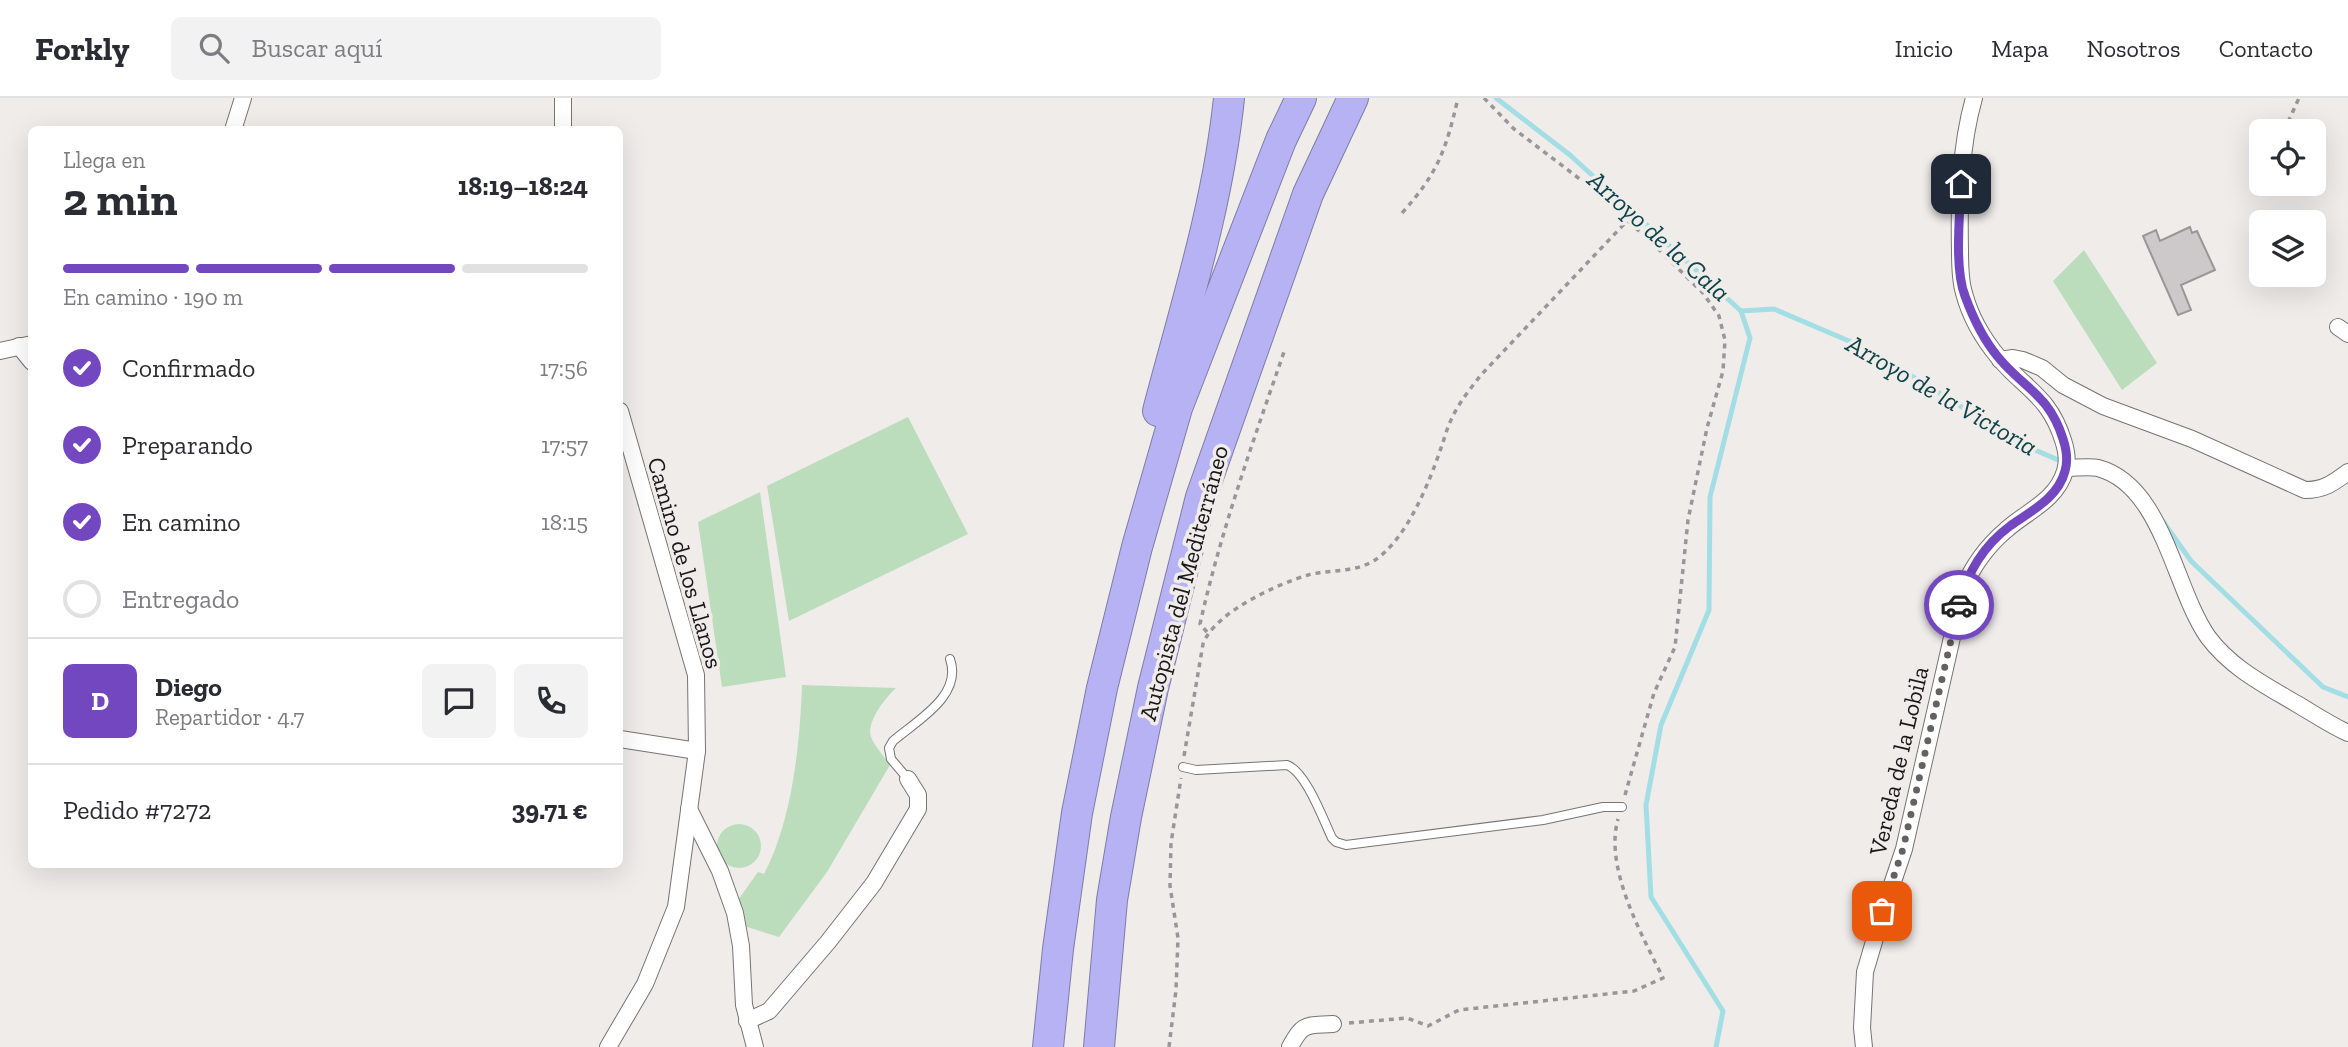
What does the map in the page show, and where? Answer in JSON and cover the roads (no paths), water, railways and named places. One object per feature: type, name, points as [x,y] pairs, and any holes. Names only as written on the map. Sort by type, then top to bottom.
[{"type":"highway","points":[[1102,688],[1112,581],[1204,239],[1225,138],[1229,98]]},
{"type":"highway","name":"Autopista del Mediterráneo","points":[[1048,1047],[1058,949],[1077,813],[1102,688],[1137,547],[1177,408],[1281,140],[1300,98]]},
{"type":"highway","name":"Autopista del Mediterráneo","points":[[1099,1047],[1112,900],[1126,817],[1153,688],[1201,497],[1308,194],[1363,103]]},
{"type":"street","points":[[234,126],[243,98]]},
{"type":"street","points":[[563,98],[563,126]]},
{"type":"street","points":[[1974,98],[1961,184],[1960,264],[1963,292],[1978,326],[2000,360],[2044,401],[2058,423],[2065,446],[2066,468],[2097,468],[2116,476],[2135,492],[2154,518],[2196,617],[2208,638],[2228,661],[2255,680],[2348,733]]},
{"type":"street","points":[[0,351],[25,345]]},
{"type":"street","points":[[2000,360],[2023,360],[2103,407],[2192,439],[2305,489],[2328,487],[2348,472]]},
{"type":"street","name":"Camino de los Llanos","points":[[608,1047],[645,984],[676,907],[697,751],[696,675],[623,421]]},
{"type":"street","name":"Vereda de la Lobila","points":[[1864,1047],[1862,1028],[1865,972],[1903,849],[1963,589],[1982,553],[2008,528],[2053,493],[2066,468]]},
{"type":"street","points":[[623,739],[697,751]]},
{"type":"street","points":[[747,1021],[769,1011],[874,883],[918,809],[918,795],[908,779]]},
{"type":"street","points":[[689,809],[720,871],[735,914],[741,946],[744,1005],[755,1047]]},
{"type":"street","points":[[1290,1047],[1299,1030],[1306,1026],[1333,1024]]},
{"type":"lane","points":[[908,779],[891,759],[889,748],[942,700],[952,680],[950,659]]},
{"type":"lane","points":[[1183,767],[1196,770],[1287,765],[1292,767],[1301,775],[1332,838],[1346,845],[1544,820],[1603,807],[1622,807]]},
{"type":"waterway","name":"Arroyo de la Cala","points":[[1496,98],[1570,155],[1741,311],[1750,338],[1710,497],[1709,610],[1661,725],[1646,805],[1651,897],[1723,1011],[1716,1047]]},
{"type":"waterway","name":"Arroyo de la Victoria","points":[[1741,311],[1774,309],[1870,350],[2023,445],[2063,462]]},
{"type":"waterway","name":"Arroyo de la Victoria","points":[[2162,520],[2191,561],[2323,687],[2348,697]]}]
